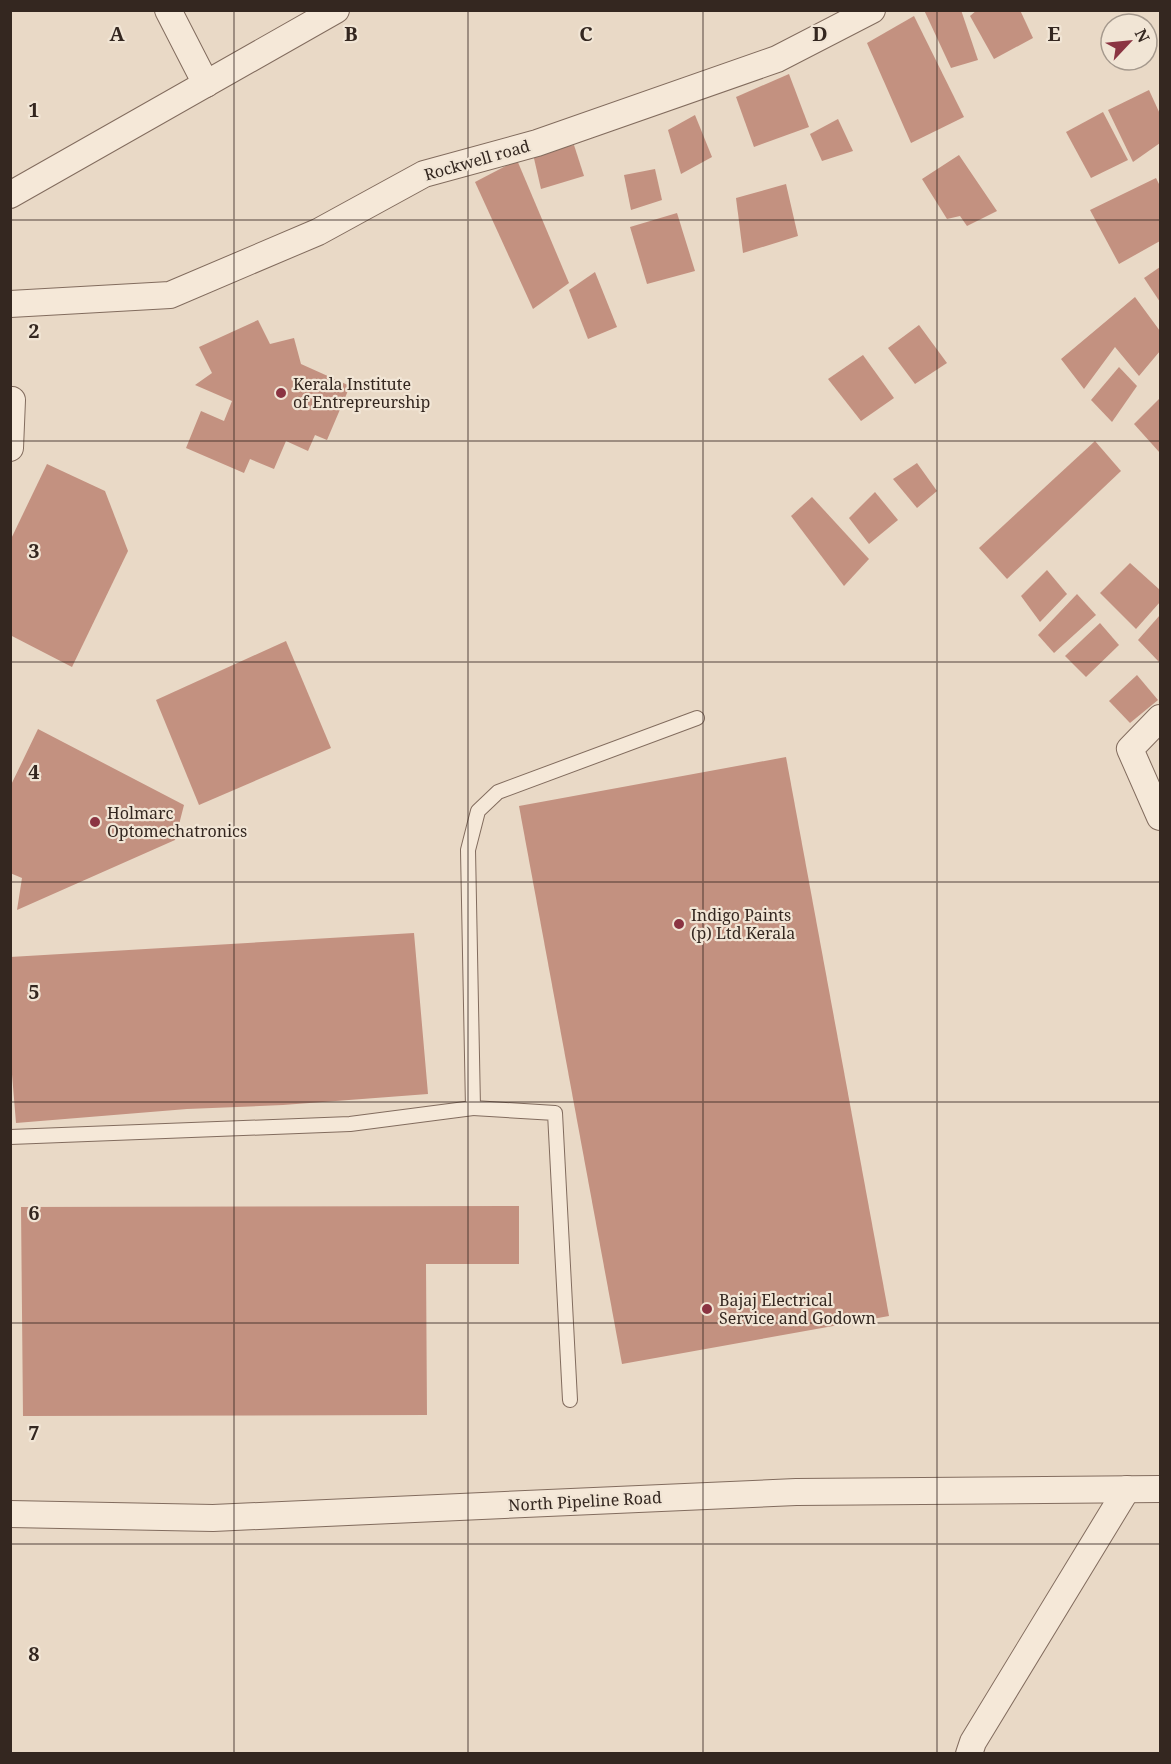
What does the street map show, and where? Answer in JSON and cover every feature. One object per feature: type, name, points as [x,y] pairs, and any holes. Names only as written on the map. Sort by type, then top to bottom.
[{"type":"street","points":[[168,10],[206,84]]},
{"type":"street","points":[[10,195],[336,10]]},
{"type":"street","name":"Rockwell road","points":[[10,304],[170,295],[318,232],[424,174],[537,142],[777,59],[872,10]]},
{"type":"street","points":[[10,448],[12,400]]},
{"type":"street","points":[[1161,718],[1130,749],[1161,817]]},
{"type":"street","points":[[969,1754],[974,1742],[1126,1489]]},
{"type":"street","name":"North Pipeline Road","points":[[10,1514],[213,1518],[796,1492],[1161,1489]]},
{"type":"lane","points":[[472,1108],[468,850],[478,811],[498,792],[697,718]]},
{"type":"lane","points":[[10,1137],[350,1124],[472,1108],[555,1113],[570,1400]]},
{"type":"building","points":[[924,10],[961,10],[978,60],[951,68]]},
{"type":"building","points":[[977,10],[1020,10],[1033,38],[994,59],[970,16]]},
{"type":"building","points":[[914,16],[964,117],[911,143],[867,43]]},
{"type":"building","points":[[789,74],[809,127],[754,147],[736,97]]},
{"type":"building","points":[[1149,90],[1160,114],[1160,143],[1133,162],[1108,110]]},
{"type":"building","points":[[1103,112],[1128,160],[1091,178],[1066,132]]},
{"type":"building","points":[[695,115],[712,157],[681,174],[668,130]]},
{"type":"building","points":[[838,119],[853,151],[822,161],[810,134]]},
{"type":"building","points":[[574,145],[584,176],[541,189],[533,154]]},
{"type":"building","points":[[959,155],[997,211],[967,226],[960,216],[947,219],[922,179]]},
{"type":"building","points":[[517,160],[569,283],[533,309],[475,182]]},
{"type":"building","points":[[655,169],[662,200],[631,210],[624,175]]},
{"type":"building","points":[[1156,178],[1160,186],[1160,241],[1119,264],[1090,210]]},
{"type":"building","points":[[786,184],[798,236],[743,253],[736,198]]},
{"type":"building","points":[[677,213],[695,271],[647,284],[630,227]]},
{"type":"building","points":[[1160,267],[1160,302],[1144,278]]},
{"type":"building","points":[[595,272],[617,327],[588,339],[569,290]]},
{"type":"building","points":[[1135,297],[1160,331],[1160,351],[1139,376],[1115,347],[1084,389],[1061,359]]},
{"type":"building","name":"Kerala Institute of Entrepreurship","points":[[258,320],[270,344],[294,338],[301,364],[350,386],[327,440],[315,435],[308,451],[286,441],[274,469],[250,459],[244,473],[186,448],[201,411],[224,421],[232,401],[195,385],[212,373],[199,347]]},
{"type":"building","points":[[919,325],[947,363],[915,384],[888,348]]},
{"type":"building","points":[[863,355],[894,398],[861,421],[828,379]]},
{"type":"building","points":[[1119,367],[1137,386],[1112,422],[1091,400]]},
{"type":"building","points":[[1160,398],[1160,453],[1134,424]]},
{"type":"building","points":[[1095,441],[1121,471],[1007,579],[979,548]]},
{"type":"building","points":[[917,463],[937,491],[917,508],[893,479]]},
{"type":"building","points":[[47,464],[105,491],[128,551],[72,667],[10,635],[10,541]]},
{"type":"building","points":[[875,492],[898,520],[869,544],[849,518]]},
{"type":"building","points":[[812,497],[869,559],[844,586],[791,516]]},
{"type":"building","points":[[1130,563],[1160,590],[1160,602],[1136,629],[1100,593]]},
{"type":"building","points":[[1047,570],[1067,594],[1040,622],[1021,596]]},
{"type":"building","points":[[1077,594],[1096,615],[1054,653],[1038,635]]},
{"type":"building","points":[[1160,615],[1160,663],[1138,640]]},
{"type":"building","points":[[1100,623],[1119,645],[1086,677],[1065,656]]},
{"type":"building","points":[[286,641],[331,748],[199,805],[156,700]]},
{"type":"building","points":[[1137,675],[1158,700],[1130,723],[1109,701]]},
{"type":"building","name":"Holmarc Optomechatronics","points":[[38,729],[184,805],[175,840],[17,910],[22,878],[10,873],[10,787]]},
{"type":"building","points":[[786,757],[889,1316],[622,1364],[519,806]]},
{"type":"building","points":[[414,933],[428,1094],[283,1105],[187,1109],[16,1123],[10,1050],[10,957]]},
{"type":"building","points":[[519,1206],[519,1264],[426,1264],[427,1415],[23,1416],[21,1207]]},
{"type":"place","name":"Kerala Institute of Entrepreurship","points":[[281,393]]},
{"type":"place","name":"Holmarc Optomechatronics","points":[[95,822]]},
{"type":"place","name":"Indigo Paints (p) Ltd Kerala","points":[[679,924]]},
{"type":"place","name":"Bajaj Electrical Service and Godown","points":[[707,1309]]}]
